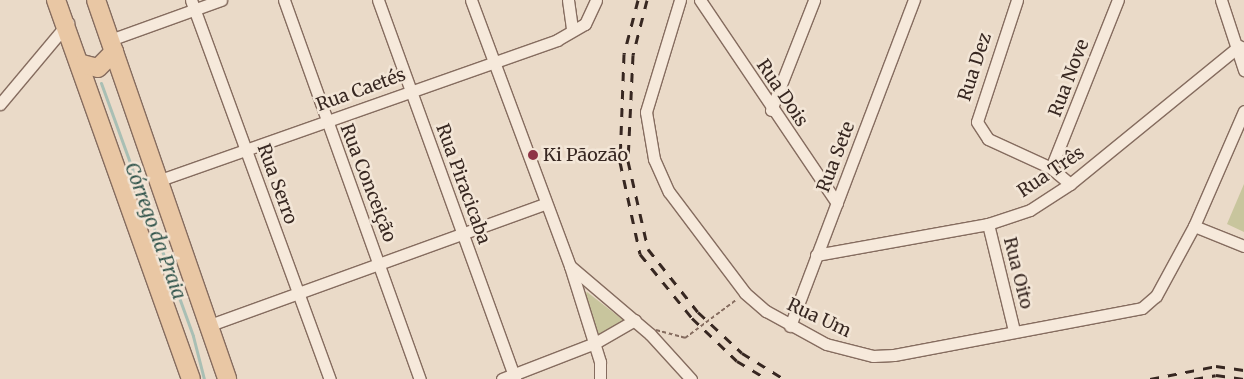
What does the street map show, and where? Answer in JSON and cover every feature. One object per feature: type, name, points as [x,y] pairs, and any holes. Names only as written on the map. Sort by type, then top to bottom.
[{"type":"main road","points":[[95,2],[160,180],[227,379]]},
{"type":"main road","points":[[65,9],[82,64],[191,379]]},
{"type":"main road","points":[[82,64],[98,68],[112,46]]},
{"type":"street","points":[[112,46],[193,5],[221,0]]},
{"type":"street","name":"Rua Conceição","points":[[284,0],[326,121],[380,262],[420,379]]},
{"type":"street","name":"Rua Piracicaba","points":[[378,0],[514,377]]},
{"type":"street","points":[[471,0],[545,204],[570,266],[595,343],[600,379]]},
{"type":"street","points":[[568,0],[572,30]]},
{"type":"street","name":"Rua Caetés","points":[[160,180],[557,40],[585,24],[596,0]]},
{"type":"street","name":"Rua Um","points":[[680,0],[646,112],[654,159],[669,192],[745,293],[790,326],[826,344],[873,356],[1142,308],[1156,296],[1194,226],[1244,111]]},
{"type":"street","name":"Rua Dois","points":[[700,0],[771,110],[837,204]]},
{"type":"street","points":[[771,110],[814,0]]},
{"type":"street","name":"Rua Sete","points":[[790,326],[914,0]]},
{"type":"street","name":"Rua Dez","points":[[1017,0],[977,122],[988,139],[1051,168],[1070,184]]},
{"type":"street","name":"Rua Nove","points":[[1051,168],[1118,0]]},
{"type":"street","points":[[1220,0],[1241,47],[1244,70]]},
{"type":"street","name":"Rua Serro","points":[[193,5],[330,379]]},
{"type":"street","points":[[0,104],[48,47],[65,9]]},
{"type":"street","name":"Rua Três","points":[[816,255],[988,224],[1030,210],[1070,184],[1241,47]]},
{"type":"street","points":[[210,325],[380,262],[545,204]]},
{"type":"street","name":"Rua Oito","points":[[988,224],[1014,331]]},
{"type":"street","points":[[1194,226],[1244,246]]},
{"type":"street","points":[[570,266],[635,320],[691,379]]},
{"type":"street","points":[[502,379],[514,377],[595,343],[635,320]]},
{"type":"path","points":[[656,330],[685,338],[736,300]]},
{"type":"shaded area","points":[[1244,184],[1244,232],[1227,224]]},
{"type":"shaded area","points":[[587,292],[623,320],[596,336],[584,295]]},
{"type":"waterway","name":"Córrego da Praia","points":[[101,83],[193,336],[204,379]]},
{"type":"railway","points":[[638,0],[624,54],[620,162],[640,254],[692,318],[737,361],[767,379]]},
{"type":"railway","points":[[647,0],[633,55],[628,161],[648,249],[698,312],[742,353],[784,379]]},
{"type":"railway","points":[[1150,379],[1216,366],[1244,370]]},
{"type":"railway","points":[[1194,379],[1216,375],[1244,379]]},
{"type":"place","name":"Ki Pãozão","points":[[533,155]]}]
